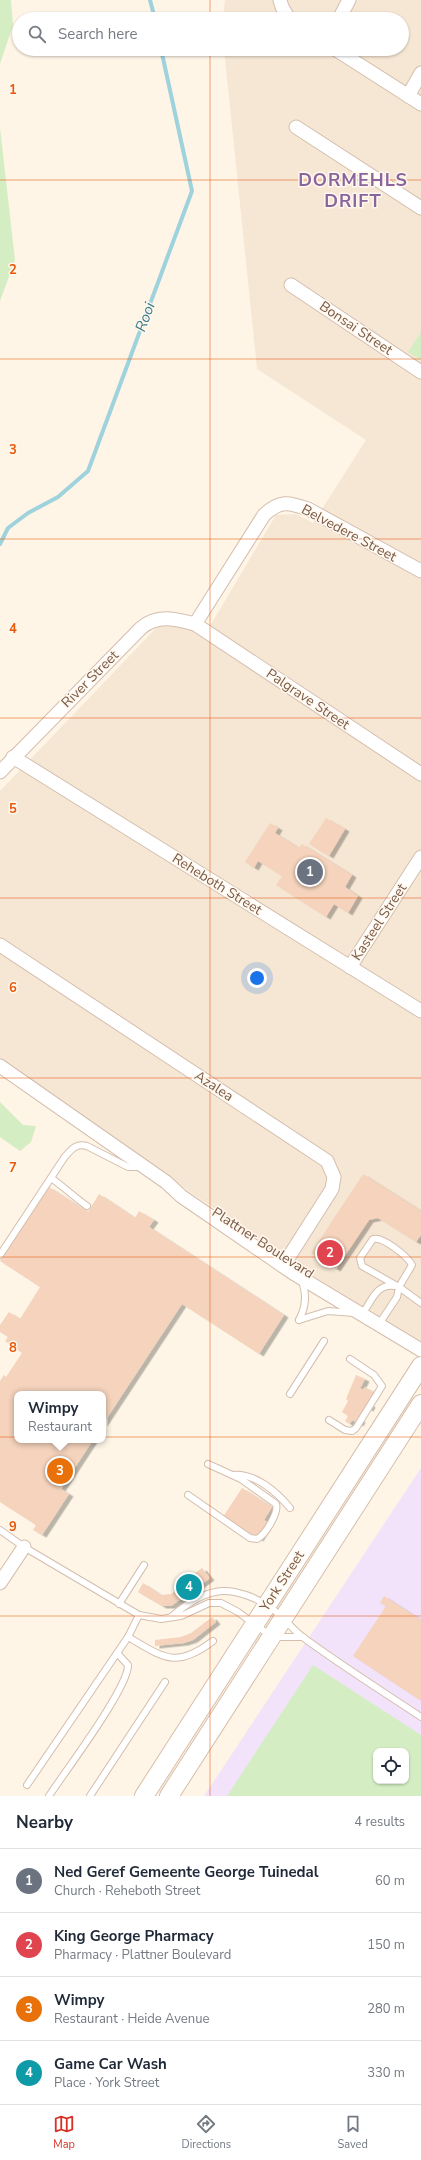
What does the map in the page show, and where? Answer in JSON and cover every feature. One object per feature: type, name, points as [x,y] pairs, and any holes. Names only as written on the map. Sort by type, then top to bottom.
[{"type":"main road","name":"York Street","points":[[144,1796],[421,1366]]},
{"type":"main road","name":"York Street","points":[[169,1796],[421,1404]]},
{"type":"street","points":[[280,0],[285,12]]},
{"type":"street","points":[[343,12],[350,0]]},
{"type":"street","points":[[346,56],[421,104]]},
{"type":"street","points":[[408,96],[421,73]]},
{"type":"street","points":[[296,127],[421,208]]},
{"type":"street","name":"Bonsai Street","points":[[291,285],[421,372]]},
{"type":"street","name":"Belvedere Street","points":[[195,624],[264,515],[274,506],[289,503],[308,509],[421,571]]},
{"type":"street","name":"River Street","points":[[0,772],[13,757],[150,621],[170,618],[195,624]]},
{"type":"street","name":"Palgrave Street","points":[[195,624],[421,774]]},
{"type":"street","name":"Reheboth Street","points":[[13,757],[421,1011]]},
{"type":"street","name":"Kasteel Street","points":[[350,967],[421,857]]},
{"type":"street","name":"Azalea","points":[[0,945],[327,1162],[334,1177],[332,1190],[285,1263]]},
{"type":"street","name":"Plattner Boulevard","points":[[0,1066],[166,1182],[181,1196],[421,1350]]},
{"type":"street","name":"Plattner Boulevard","points":[[285,1263],[300,1277],[362,1313]]},
{"type":"street","points":[[0,1583],[24,1547]]},
{"type":"lane","points":[[0,1255],[73,1147],[80,1144],[98,1150],[128,1167],[144,1168]]},
{"type":"lane","points":[[51,1178],[65,1187],[86,1206]]},
{"type":"lane","points":[[378,1323],[397,1297],[399,1287],[412,1265],[411,1261],[379,1238],[373,1239],[360,1258],[362,1266],[399,1287],[421,1303]]},
{"type":"lane","points":[[372,1272],[378,1278],[379,1288]]},
{"type":"lane","points":[[300,1277],[305,1292],[305,1305],[299,1320],[328,1311],[362,1313],[379,1288],[387,1285],[399,1287]]},
{"type":"lane","points":[[290,1394],[324,1341]]},
{"type":"lane","points":[[329,1420],[345,1430],[352,1431],[356,1428],[382,1386],[374,1376],[350,1359]]},
{"type":"lane","points":[[188,1495],[250,1538],[257,1539],[262,1536],[276,1514],[277,1507],[274,1501],[241,1479],[208,1464]]},
{"type":"lane","points":[[232,1475],[248,1475],[282,1497],[290,1508]]},
{"type":"lane","points":[[0,1530],[24,1547],[139,1615],[161,1619],[181,1616],[213,1602],[227,1605],[272,1637],[303,1637]]},
{"type":"lane","points":[[119,1604],[144,1565]]},
{"type":"lane","points":[[171,1617],[199,1598],[211,1593],[222,1591],[250,1597],[267,1605],[284,1617],[303,1637],[421,1717]]},
{"type":"lane","points":[[27,1785],[66,1730],[128,1637],[139,1615]]},
{"type":"lane","points":[[128,1637],[167,1658],[190,1656],[213,1641]]},
{"type":"lane","points":[[49,1796],[120,1691],[129,1671],[128,1665],[117,1653]]},
{"type":"lane","points":[[90,1796],[165,1682]]},
{"type":"shaded area","name":"DORMEHLS DRIFT","points":[[225,0],[421,0],[421,1350],[0,1062],[0,791],[159,625],[188,627],[204,636],[276,515],[296,514],[313,523],[366,440],[257,369],[225,56],[409,56],[409,12],[224,12]]},
{"type":"shaded area","points":[[421,1468],[421,1796],[204,1796]]},
{"type":"green space","points":[[0,0],[11,0],[12,28],[0,64]]},
{"type":"green space","points":[[0,128],[15,260],[0,301]]},
{"type":"green space","points":[[421,332],[421,360],[408,352]]},
{"type":"green space","points":[[0,1102],[23,1125],[36,1126],[31,1142],[20,1151],[0,1137]]},
{"type":"green space","points":[[313,1665],[421,1735],[421,1796],[227,1796]]},
{"type":"building","points":[[326,818],[345,829],[329,856],[309,844]]},
{"type":"building","points":[[270,823],[278,828],[275,833],[299,848],[302,844],[352,875],[345,887],[358,896],[348,913],[334,904],[326,917],[276,885],[282,876],[258,861],[254,868],[245,862]]},
{"type":"building","points":[[363,1174],[421,1211],[421,1235],[416,1242],[378,1218],[369,1220],[336,1269],[311,1253]]},
{"type":"building","points":[[49,1187],[88,1212],[99,1194],[135,1218],[139,1211],[154,1220],[149,1227],[284,1315],[259,1354],[182,1304],[106,1419],[106,1391],[14,1391],[14,1443],[91,1443],[61,1489],[69,1494],[42,1535],[33,1530],[36,1525],[0,1502],[0,1381],[4,1375],[6,1377],[22,1353],[5,1341],[8,1337],[0,1332],[0,1325],[9,1312],[20,1319],[40,1287],[0,1261]]},
{"type":"building","points":[[356,1375],[365,1379],[361,1387],[359,1387],[363,1390],[365,1387],[373,1392],[368,1403],[371,1405],[369,1409],[365,1407],[358,1418],[361,1420],[359,1424],[352,1420],[349,1424],[345,1421],[348,1416],[342,1412],[348,1401],[346,1399]]},
{"type":"building","points":[[242,1488],[272,1507],[264,1520],[268,1523],[259,1539],[223,1517]]},
{"type":"building","points":[[202,1568],[210,1578],[171,1606],[162,1606],[138,1592],[143,1583],[161,1595],[171,1594],[193,1578],[191,1576]]},
{"type":"building","points":[[384,1596],[421,1620],[421,1701],[353,1656],[386,1606],[380,1603]]},
{"type":"building","points":[[212,1617],[216,1622],[193,1640],[184,1643],[155,1646],[155,1640],[181,1637],[191,1633]]},
{"type":"waterway","name":"Rooi","points":[[150,0],[153,12]]},
{"type":"waterway","name":"Rooi","points":[[0,544],[8,528],[28,513],[58,497],[88,471],[192,191],[163,56]]},
{"type":"place","name":"Ned Geref Gemeente George Tuinedal","points":[[310,872]]},
{"type":"place","name":"King George Pharmacy","points":[[330,1253]]},
{"type":"place","name":"Wimpy","points":[[60,1471]]},
{"type":"place","name":"Game Car Wash","points":[[189,1587]]},
{"type":"district","name":"DORMEHLS DRIFT","points":[[353,190]]}]
